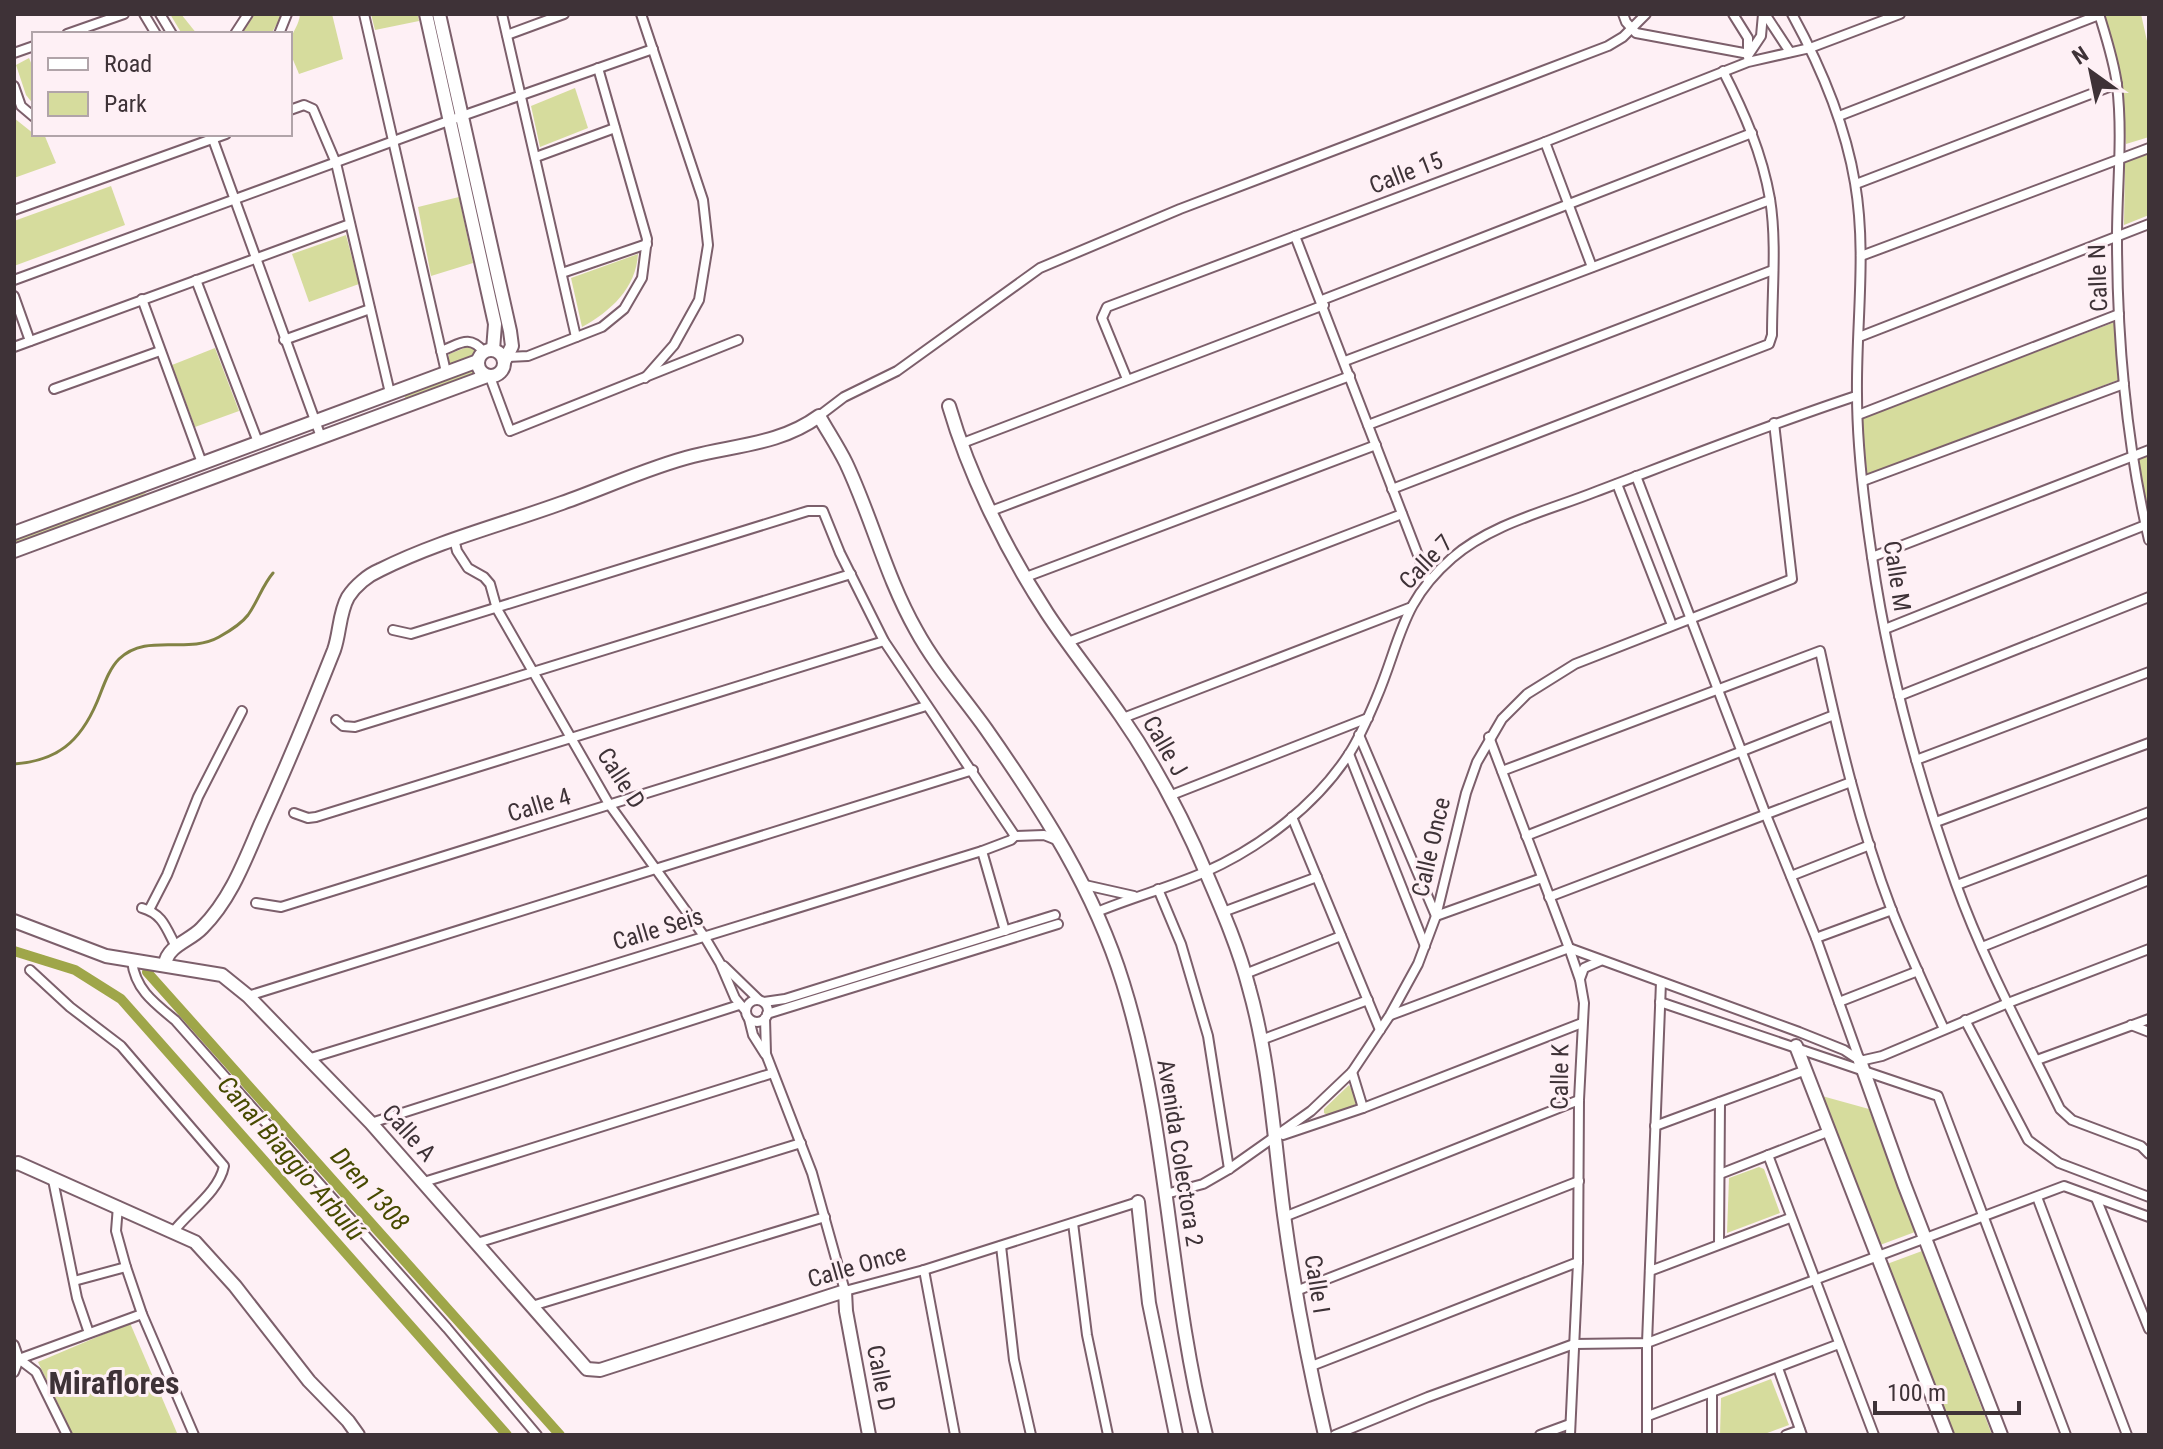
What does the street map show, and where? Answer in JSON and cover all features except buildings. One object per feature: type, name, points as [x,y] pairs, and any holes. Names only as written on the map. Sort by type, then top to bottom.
[{"type":"street","points":[[73,32],[124,14]]},
{"type":"street","points":[[144,14],[155,32]]},
{"type":"street","points":[[160,14],[171,32]]},
{"type":"street","points":[[236,32],[248,14]]},
{"type":"street","points":[[364,14],[446,372]]},
{"type":"street","points":[[14,551],[499,374],[512,346],[510,331],[426,14]]},
{"type":"street","points":[[439,14],[495,324],[480,371],[488,377],[510,431],[738,340]]},
{"type":"street","points":[[502,14],[576,337]]},
{"type":"street","points":[[507,35],[564,14]]},
{"type":"street","points":[[641,14],[703,200],[708,245],[699,300],[674,345],[645,378]]},
{"type":"street","points":[[1623,14],[1636,33],[1748,58]]},
{"type":"street","points":[[168,965],[166,957],[201,929],[232,889],[322,679],[336,643],[347,599],[377,571],[454,539],[694,456],[743,448],[809,423],[844,397],[897,371],[1040,268],[1180,209],[1608,46],[1632,29],[1646,14]]},
{"type":"street","points":[[1733,14],[1748,38],[1748,58]]},
{"type":"street","points":[[1748,58],[1761,36],[1764,14]]},
{"type":"street","points":[[1764,14],[1790,52]]},
{"type":"street","name":"Calle M","points":[[1792,14],[1839,116],[1856,184],[1861,256],[1856,396],[1863,481],[1885,629],[1916,760],[1957,885],[1982,947],[2060,1109],[2072,1120],[2141,1146],[2149,1154]]},
{"type":"street","name":"Calle 15","points":[[1127,379],[1102,318],[1107,307],[1545,142],[1723,71],[1748,58],[1810,48],[1900,14]]},
{"type":"street","points":[[1839,116],[2099,14]]},
{"type":"street","name":"Calle N","points":[[2099,14],[2117,84],[2119,314],[2132,456],[2149,540]]},
{"type":"street","points":[[14,280],[653,49]]},
{"type":"street","points":[[506,360],[528,356],[602,327],[624,309],[642,278],[647,244],[598,68]]},
{"type":"street","points":[[1392,489],[1769,344],[1772,335],[1773,270],[1770,200],[1752,133],[1723,71]]},
{"type":"street","points":[[1856,184],[2117,84]]},
{"type":"street","points":[[14,86],[21,106],[32,115]]},
{"type":"street","points":[[292,109],[304,105],[313,109],[336,163],[390,393]]},
{"type":"street","points":[[536,157],[615,128]]},
{"type":"street","points":[[960,444],[1752,133]]},
{"type":"street","points":[[14,210],[212,136],[321,437]]},
{"type":"street","points":[[1545,142],[1592,267]]},
{"type":"street","points":[[1861,256],[2149,148]]},
{"type":"street","points":[[1345,361],[1770,200]]},
{"type":"street","points":[[14,347],[350,224]]},
{"type":"street","points":[[1859,337],[2149,224]]},
{"type":"street","points":[[1295,236],[1428,581]]},
{"type":"street","points":[[562,273],[647,244]]},
{"type":"street","points":[[1368,425],[1773,270]]},
{"type":"street","points":[[196,280],[258,442]]},
{"type":"street","points":[[14,296],[30,341]]},
{"type":"street","points":[[142,299],[202,463]]},
{"type":"street","points":[[284,340],[370,309]]},
{"type":"street","points":[[1858,415],[2119,314]]},
{"type":"street","points":[[441,351],[468,341],[477,343],[485,354]]},
{"type":"street","points":[[54,389],[160,351]]},
{"type":"street","points":[[14,533],[446,372],[485,354],[501,354],[506,360]]},
{"type":"street","points":[[991,511],[1350,376]]},
{"type":"street","points":[[1863,481],[2124,384]]},
{"type":"street","name":"Calle 7","points":[[1097,912],[1206,872],[1249,848],[1292,817],[1316,794],[1349,754],[1368,718],[1409,608],[1428,581],[1477,539],[1774,423],[1856,396]]},
{"type":"street","name":"Calle J","points":[[949,406],[960,444],[1026,577],[1046,612],[1123,718],[1169,796],[1206,872],[1245,974],[1261,1040],[1274,1138]]},
{"type":"street","name":"Avenida Colectora 2","points":[[819,416],[846,464],[888,574],[917,633],[1025,784],[1085,885],[1097,912],[1124,984],[1148,1076],[1191,1379],[1206,1435]]},
{"type":"street","name":"Calle Once","points":[[1166,1194],[1203,1184],[1229,1169],[1311,1111],[1352,1072],[1390,1015],[1425,946],[1451,865],[1466,793],[1477,762],[1502,719],[1527,694],[1575,664],[1792,579],[1774,423]]},
{"type":"street","points":[[1026,577],[1376,445]]},
{"type":"street","points":[[1872,557],[2149,450]]},
{"type":"street","points":[[1636,476],[1816,938],[2001,1435]]},
{"type":"street","points":[[1617,484],[1672,625]]},
{"type":"street","points":[[393,630],[411,634],[808,511],[823,511],[884,641],[1015,836],[1044,835],[1060,841]]},
{"type":"street","points":[[1068,642],[1402,514]]},
{"type":"street","points":[[1885,629],[2147,524]]},
{"type":"street","name":"Calle D","points":[[454,539],[457,551],[468,568],[490,584],[497,609],[609,804],[704,936],[744,1011],[753,1035],[766,1054],[801,1143],[825,1217],[845,1291],[869,1435]]},
{"type":"street","points":[[336,720],[343,726],[355,727],[851,574]]},
{"type":"street","points":[[1899,696],[2149,597]]},
{"type":"street","points":[[1123,718],[1409,608]]},
{"type":"street","points":[[294,813],[308,818],[316,817],[884,641]]},
{"type":"street","points":[[1502,771],[1820,651],[1851,782],[1870,845],[1892,910],[1944,1029]]},
{"type":"street","points":[[1916,760],[2149,672]]},
{"type":"street","name":"Calle 4","points":[[256,903],[281,907],[926,706]]},
{"type":"street","points":[[176,947],[160,917],[145,909],[167,875],[198,797],[242,711]]},
{"type":"street","points":[[1526,836],[1834,715]]},
{"type":"street","points":[[1169,796],[1368,718]]},
{"type":"street","points":[[1359,735],[1436,916],[1542,878]]},
{"type":"street","name":"Calle K","points":[[1489,737],[1569,948],[1584,1003],[1570,1435]]},
{"type":"street","points":[[1936,822],[2149,743]]},
{"type":"street","points":[[1349,754],[1425,946]]},
{"type":"street","points":[[248,996],[973,770]]},
{"type":"street","points":[[1549,897],[1851,782]]},
{"type":"street","points":[[1957,885],[2149,812]]},
{"type":"street","points":[[1292,817],[1380,1030]]},
{"type":"street","name":"Calle Seis","points":[[311,1058],[982,851],[1015,836]]},
{"type":"street","points":[[1791,876],[1870,845]]},
{"type":"street","points":[[982,851],[1005,931]]},
{"type":"street","points":[[1223,912],[1317,877]]},
{"type":"street","points":[[1982,947],[2149,880]]},
{"type":"street","points":[[1085,885],[1135,896]]},
{"type":"street","points":[[1158,889],[1181,944],[1208,1036],[1229,1169]]},
{"type":"street","points":[[1816,938],[1892,910]]},
{"type":"street","points":[[371,1123],[744,1011],[749,1003],[785,999],[1005,931],[1057,920],[766,1016],[756,1022],[744,1011]]},
{"type":"street","name":"Calle A","points":[[14,921],[106,956],[219,973],[248,996],[311,1058],[587,1369]]},
{"type":"street","points":[[1245,974],[1341,936]]},
{"type":"street","points":[[1390,1015],[1569,948],[1844,1050],[1862,1066]]},
{"type":"street","points":[[1862,1066],[1965,1020],[2149,949]]},
{"type":"street","points":[[132,961],[133,977],[141,990],[175,1020],[447,1328],[537,1435]]},
{"type":"street","points":[[1580,980],[1588,964],[1607,962]]},
{"type":"street","name":"Calle D","points":[[720,963],[761,1001],[766,1016],[766,1054]]},
{"type":"street","points":[[30,970],[70,1007],[121,1046],[224,1166],[221,1177],[173,1232]]},
{"type":"street","points":[[1839,1002],[1918,971]]},
{"type":"street","points":[[1647,1435],[1647,1343],[1661,982]]},
{"type":"street","points":[[1261,1040],[1368,1000]]},
{"type":"street","points":[[1660,1002],[1862,1066],[1938,1096],[2066,1435]]},
{"type":"street","points":[[2037,1060],[2149,1019]]},
{"type":"street","points":[[1965,1020],[2028,1140],[2071,1169],[2149,1197]]},
{"type":"street","points":[[1274,1138],[1363,1108],[1582,1023]]},
{"type":"street","points":[[2131,1025],[2149,1032]]},
{"type":"street","points":[[1799,1032],[1796,1046],[1947,1435]]},
{"type":"street","points":[[1655,1126],[1806,1070]]},
{"type":"street","points":[[1352,1072],[1363,1108]]},
{"type":"street","points":[[424,1182],[773,1073]]},
{"type":"street","points":[[1284,1217],[1579,1100]]},
{"type":"street","points":[[1719,1243],[1720,1102]]},
{"type":"street","points":[[1720,1174],[1830,1131]]},
{"type":"street","name":"Calle I","points":[[1274,1138],[1309,1367],[1325,1435]]},
{"type":"street","points":[[477,1243],[801,1143]]},
{"type":"street","points":[[1768,1155],[1874,1435]]},
{"type":"street","points":[[14,1164],[18,1163],[118,1206],[195,1242],[235,1286],[309,1381],[358,1435]]},
{"type":"street","points":[[2064,1186],[2071,1169]]},
{"type":"street","points":[[53,1180],[74,1281],[89,1333]]},
{"type":"street","points":[[1296,1291],[1579,1181]]},
{"type":"street","points":[[1335,1435],[1428,1397],[1574,1344],[1647,1343],[2064,1186],[2149,1217]]},
{"type":"street","points":[[2037,1197],[2127,1435]]},
{"type":"street","points":[[2096,1198],[2149,1329]]},
{"type":"street","name":"Avenida Colectora 2","points":[[1138,1202],[1149,1303],[1176,1435]]},
{"type":"street","name":"Calle Once","points":[[587,1369],[600,1370],[1138,1202]]},
{"type":"street","points":[[118,1206],[116,1231],[126,1267],[142,1314],[194,1435]]},
{"type":"street","points":[[2107,1225],[2111,1214],[2120,1206]]},
{"type":"street","points":[[532,1306],[825,1217]]},
{"type":"street","points":[[1650,1271],[1790,1218]]},
{"type":"street","points":[[1073,1223],[1087,1335],[1108,1435]]},
{"type":"street","points":[[1001,1246],[1014,1360],[1031,1435]]},
{"type":"street","points":[[1309,1367],[1578,1262]]},
{"type":"street","points":[[74,1281],[126,1267]]},
{"type":"street","points":[[924,1270],[955,1435]]},
{"type":"street","points":[[14,1372],[19,1359],[142,1314]]},
{"type":"street","points":[[1648,1416],[1839,1344]]},
{"type":"street","points":[[14,1345],[19,1359],[36,1372],[63,1434]]},
{"type":"street","points":[[1778,1368],[1801,1432],[1786,1435]]},
{"type":"street","points":[[1712,1393],[1712,1435]]},
{"type":"street","points":[[1540,1435],[1570,1424]]},
{"type":"green space","points":[[170,14],[181,14],[195,32],[181,32]]},
{"type":"green space","points":[[255,14],[281,14],[272,32],[242,32]]},
{"type":"green space","points":[[300,14],[332,14],[343,59],[299,74],[292,56],[292,35]]},
{"type":"green space","points":[[371,14],[418,14],[419,21],[375,30]]},
{"type":"green space","points":[[2105,14],[2141,14],[2149,50],[2149,137],[2126,144],[2122,88]]},
{"type":"green space","points":[[29,58],[32,65],[32,102],[26,95],[16,65]]},
{"type":"green space","points":[[575,88],[588,128],[540,147],[531,106]]},
{"type":"green space","points":[[14,118],[32,132],[32,136],[45,136],[56,163],[14,178]]},
{"type":"green space","points":[[2149,154],[2149,215],[2124,225],[2125,162]]},
{"type":"green space","points":[[111,186],[125,225],[14,266],[14,221]]},
{"type":"green space","points":[[459,197],[473,263],[431,276],[418,207]]},
{"type":"green space","points":[[346,235],[359,284],[309,302],[292,254]]},
{"type":"green space","points":[[638,254],[627,288],[603,314],[582,327],[571,278]]},
{"type":"green space","points":[[2115,322],[2118,380],[1867,474],[1862,418]]},
{"type":"green space","points":[[470,346],[477,351],[475,356],[451,365],[448,362],[449,354]]},
{"type":"green space","points":[[215,348],[239,411],[195,427],[172,365]]},
{"type":"green space","points":[[476,368],[478,373],[406,402],[404,393]]},
{"type":"green space","points":[[2149,455],[2149,517],[2138,459]]},
{"type":"green space","points":[[145,490],[146,493],[129,504],[14,547],[14,537]]},
{"type":"green space","points":[[1349,1085],[1356,1104],[1329,1116],[1324,1113],[1324,1109]]},
{"type":"green space","points":[[1822,1096],[1869,1109],[1915,1232],[1880,1245]]},
{"type":"green space","points":[[1759,1167],[1764,1169],[1780,1213],[1727,1233],[1729,1178]]},
{"type":"green space","points":[[1922,1251],[1992,1435],[1952,1435],[1887,1264]]},
{"type":"green space","points":[[130,1323],[177,1433],[73,1435],[38,1362]]},
{"type":"green space","points":[[1771,1379],[1789,1425],[1762,1435],[1720,1435],[1721,1398]]},
{"type":"waterway","points":[[14,764],[55,754],[75,738],[119,659],[142,647],[194,644],[219,637],[248,615],[273,573]]},
{"type":"waterway","name":"Canal Biaggio Arbulú","points":[[14,951],[75,970],[121,999],[507,1435]]},
{"type":"waterway","name":"Dren 1308","points":[[147,972],[560,1435]]},
{"type":"district","name":"Miraflores","points":[[114,1383]]}]
